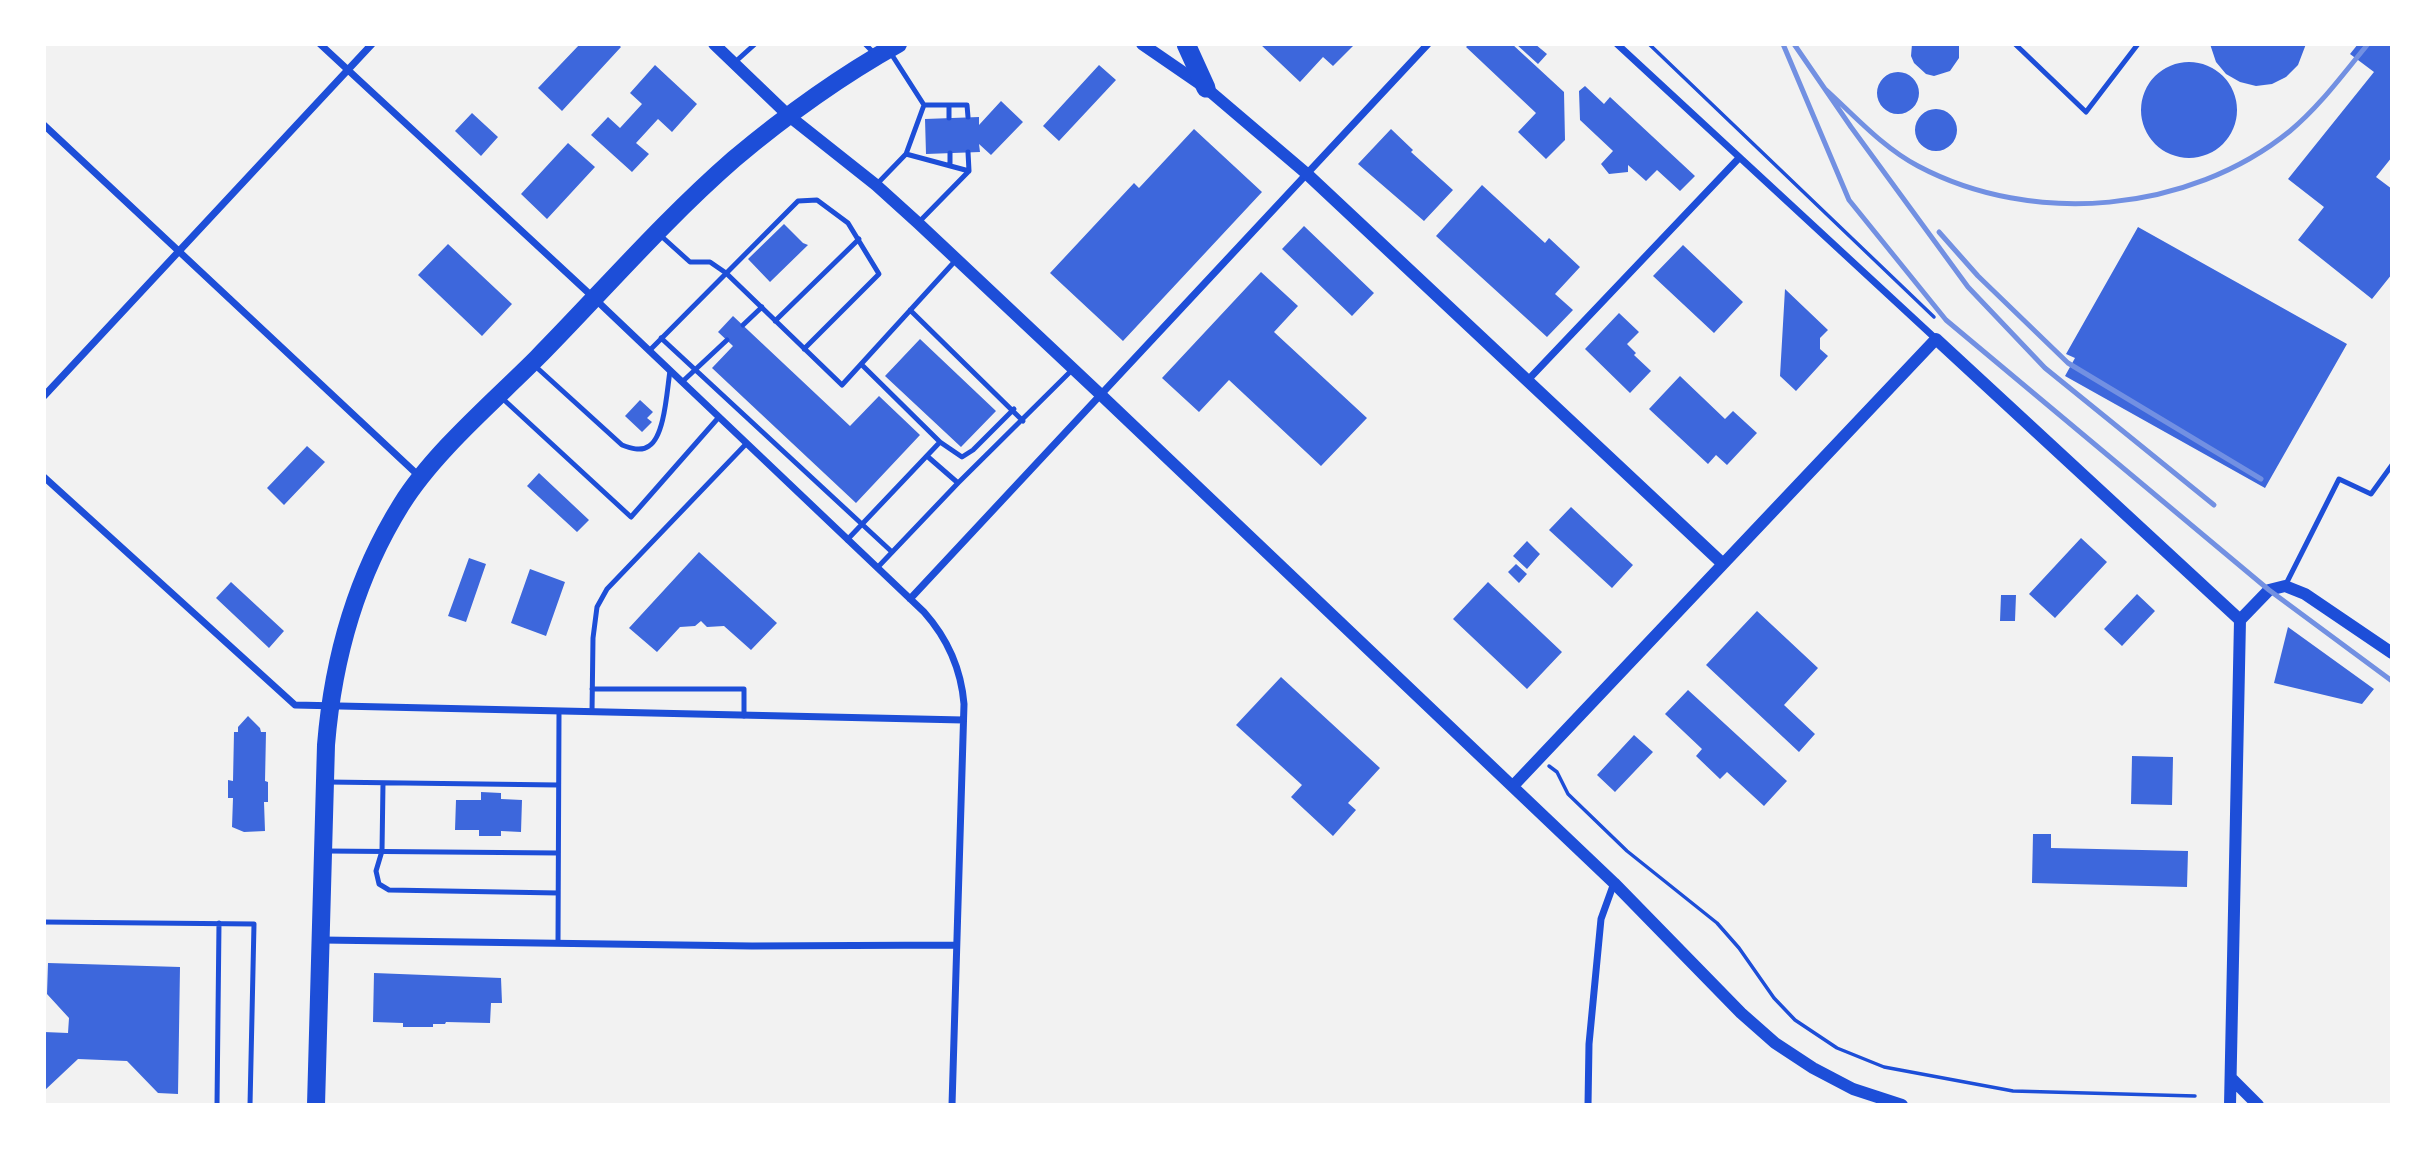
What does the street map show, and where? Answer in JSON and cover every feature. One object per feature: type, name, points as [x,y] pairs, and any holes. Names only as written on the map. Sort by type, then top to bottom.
[{"type":"highway","points":[[1186,44],[1206,88]]},
{"type":"main road","points":[[316,1105],[329,707],[340,649],[358,592],[385,532],[420,477],[657,233],[734,160],[882,48]]},
{"type":"street","points":[[320,44],[594,299],[937,626],[954,656],[962,688],[952,1105]]},
{"type":"street","points":[[44,396],[372,44]]},
{"type":"street","points":[[714,44],[789,116],[876,185],[918,223],[1101,395],[1614,883],[1741,1013],[1774,1043],[1813,1068],[1853,1088],[1902,1105]]},
{"type":"street","points":[[1142,44],[1206,88],[1307,174],[1723,564]]},
{"type":"street","points":[[910,599],[1428,44]]},
{"type":"street","points":[[1617,44],[2240,620]]},
{"type":"street","points":[[44,125],[420,477]]},
{"type":"street","points":[[1527,381],[1739,158]]},
{"type":"street","points":[[1513,786],[1936,339]]},
{"type":"street","points":[[44,477],[295,705],[963,720]]},
{"type":"street","points":[[2230,1105],[2240,620],[2269,590],[2285,586],[2305,594],[2392,653]]},
{"type":"street","points":[[1588,1105],[1589,1044],[1601,919],[1614,883]]},
{"type":"street","points":[[322,940],[752,946],[956,944]]},
{"type":"street","points":[[2231,1078],[2258,1105]]},
{"type":"lane","points":[[734,63],[755,44]]},
{"type":"lane","points":[[2015,44],[2086,113],[2138,44]]},
{"type":"lane","points":[[882,48],[924,106]]},
{"type":"lane","points":[[924,106],[967,104],[968,117]]},
{"type":"lane","points":[[949,105],[949,118]]},
{"type":"lane","points":[[876,185],[906,154],[924,106]]},
{"type":"lane","points":[[918,223],[969,171],[968,152]]},
{"type":"lane","points":[[950,153],[950,166]]},
{"type":"lane","points":[[906,154],[969,171]]},
{"type":"lane","points":[[649,351],[798,201],[817,200],[839,214],[859,239],[879,274],[804,349]]},
{"type":"lane","points":[[657,233],[690,262],[710,262],[726,273],[842,385],[956,260]]},
{"type":"lane","points":[[775,321],[859,239]]},
{"type":"lane","points":[[743,325],[762,307]]},
{"type":"lane","points":[[910,310],[1014,409],[1023,421]]},
{"type":"lane","points":[[662,338],[892,552]]},
{"type":"lane","points":[[682,383],[726,340]]},
{"type":"lane","points":[[532,363],[622,445],[634,449],[647,448],[657,440],[670,371]]},
{"type":"lane","points":[[861,364],[940,442],[962,457],[973,450],[1014,409]]},
{"type":"lane","points":[[877,568],[1073,369]]},
{"type":"lane","points":[[499,396],[631,517],[719,417]]},
{"type":"lane","points":[[847,540],[940,442]]},
{"type":"lane","points":[[592,712],[593,638],[597,607],[607,589],[746,443]]},
{"type":"lane","points":[[927,456],[958,483]]},
{"type":"lane","points":[[2285,586],[2339,479],[2371,494],[2392,465]]},
{"type":"lane","points":[[592,690],[744,690],[744,716]]},
{"type":"lane","points":[[558,942],[559,712]]},
{"type":"lane","points":[[325,782],[558,785]]},
{"type":"lane","points":[[383,783],[382,851],[376,871],[379,884],[389,890],[558,893]]},
{"type":"lane","points":[[324,850],[558,853]]},
{"type":"lane","points":[[44,922],[254,924],[250,1105]]},
{"type":"lane","points":[[217,1105],[219,923]]},
{"type":"path","points":[[1649,44],[1945,328],[1936,339]]},
{"type":"path","points":[[1540,758],[1557,772],[1568,794],[1627,850],[1717,923],[1740,948],[1773,998],[1796,1020],[1837,1048],[1884,1067],[2013,1091],[2195,1096]]},
{"type":"building","points":[[580,44],[618,44],[621,47],[562,111],[538,88]]},
{"type":"building","points":[[1260,44],[1355,44],[1333,66],[1323,57],[1300,82]]},
{"type":"building","points":[[1469,44],[1512,44],[1564,92],[1565,140],[1546,159],[1518,132],[1536,113],[1466,47]]},
{"type":"building","points":[[1516,44],[1535,44],[1547,54],[1538,64]]},
{"type":"building","points":[[1912,44],[1959,44],[1959,58],[1950,71],[1934,76],[1926,74],[1914,63],[1911,56]]},
{"type":"building","points":[[2210,44],[2306,44],[2298,65],[2286,77],[2272,84],[2256,86],[2240,82],[2226,74],[2216,62]]},
{"type":"building","points":[[2358,44],[2392,44],[2392,157],[2376,177],[2392,189],[2392,274],[2372,299],[2298,240],[2324,207],[2288,179],[2374,72],[2350,54]]},
{"type":"building","points":[[2180,62],[2198,62],[2216,70],[2229,83],[2237,101],[2234,129],[2216,150],[2198,158],[2180,158],[2162,150],[2149,137],[2141,119],[2141,101],[2149,83],[2162,70]]},
{"type":"building","points":[[655,65],[697,104],[672,132],[658,119],[636,143],[649,154],[632,172],[591,135],[608,117],[620,128],[642,104],[630,93]]},
{"type":"building","points":[[1099,65],[1116,80],[1059,141],[1043,126]]},
{"type":"building","points":[[1898,72],[1913,78],[1919,93],[1913,108],[1898,114],[1883,108],[1877,93],[1883,78]]},
{"type":"building","points":[[1585,86],[1604,104],[1610,97],[1695,176],[1680,191],[1657,170],[1646,181],[1628,165],[1628,172],[1609,174],[1601,164],[1613,151],[1580,120],[1579,91]]},
{"type":"building","points":[[1001,101],[1023,122],[991,155],[979,144],[980,152],[926,154],[925,119],[979,117],[979,125]]},
{"type":"building","points":[[1936,109],[1951,115],[1957,130],[1951,145],[1936,151],[1921,145],[1915,130],[1921,115]]},
{"type":"building","points":[[472,113],[498,137],[481,156],[455,131]]},
{"type":"building","points":[[1194,129],[1262,192],[1123,341],[1050,273],[1134,183],[1139,188]]},
{"type":"building","points":[[1391,129],[1413,150],[1411,152],[1453,190],[1424,221],[1358,164]]},
{"type":"building","points":[[568,143],[595,167],[547,219],[521,194]]},
{"type":"building","points":[[1482,185],[1545,243],[1549,238],[1580,267],[1555,294],[1573,310],[1547,337],[1436,236]]},
{"type":"building","points":[[784,224],[808,245],[770,282],[748,259]]},
{"type":"building","points":[[1304,226],[1374,293],[1352,316],[1282,249]]},
{"type":"building","points":[[2138,227],[2347,344],[2265,488],[2065,376],[2075,358],[2066,354]]},
{"type":"building","points":[[448,244],[512,304],[482,336],[418,275]]},
{"type":"building","points":[[1683,245],[1743,302],[1714,333],[1653,276]]},
{"type":"building","points":[[1261,272],[1298,306],[1274,332],[1367,418],[1321,466],[1229,380],[1199,412],[1162,378]]},
{"type":"building","points":[[1785,289],[1828,330],[1820,338],[1820,349],[1828,356],[1796,391],[1780,376]]},
{"type":"building","points":[[1619,313],[1639,332],[1627,344],[1651,371],[1630,393],[1585,349]]},
{"type":"building","points":[[733,316],[850,426],[879,396],[920,435],[856,503],[712,368],[733,346],[718,332]]},
{"type":"building","points":[[920,339],[996,411],[961,447],[885,376]]},
{"type":"building","points":[[1680,376],[1725,419],[1733,411],[1757,433],[1727,465],[1716,455],[1708,464],[1649,409]]},
{"type":"building","points":[[640,400],[653,412],[647,418],[652,422],[642,432],[625,416]]},
{"type":"building","points":[[307,446],[325,462],[284,505],[267,488]]},
{"type":"building","points":[[539,473],[589,520],[577,532],[527,486]]},
{"type":"building","points":[[1571,507],[1633,565],[1612,588],[1549,530]]},
{"type":"building","points":[[2081,538],[2107,562],[2055,618],[2029,594]]},
{"type":"building","points":[[1527,541],[1540,554],[1527,569],[1513,556]]},
{"type":"building","points":[[699,552],[777,623],[751,650],[724,626],[707,627],[701,621],[695,626],[680,627],[657,652],[629,628]]},
{"type":"building","points":[[469,558],[486,564],[466,622],[448,616]]},
{"type":"building","points":[[1516,564],[1527,574],[1519,583],[1508,572]]},
{"type":"building","points":[[530,569],[565,582],[546,636],[511,623]]},
{"type":"building","points":[[231,582],[284,631],[269,648],[216,598]]},
{"type":"building","points":[[1488,582],[1562,652],[1527,689],[1453,619]]},
{"type":"building","points":[[2137,594],[2155,611],[2122,646],[2104,629]]},
{"type":"building","points":[[2001,595],[2016,595],[2015,621],[2000,621]]},
{"type":"building","points":[[1757,611],[1818,668],[1784,705],[1815,734],[1799,752],[1706,665]]},
{"type":"building","points":[[2288,627],[2374,689],[2362,704],[2274,683]]},
{"type":"building","points":[[1281,677],[1380,768],[1348,803],[1356,810],[1333,836],[1291,797],[1302,785],[1236,725]]},
{"type":"building","points":[[1688,690],[1787,781],[1764,806],[1727,772],[1720,779],[1696,756],[1702,749],[1665,714]]},
{"type":"building","points":[[248,716],[261,732],[266,732],[265,781],[268,782],[268,802],[264,802],[265,831],[244,832],[232,827],[233,798],[228,798],[228,780],[233,781],[234,732],[238,732],[238,727]]},
{"type":"building","points":[[1634,735],[1653,752],[1615,792],[1597,775]]},
{"type":"building","points":[[2132,756],[2173,757],[2172,805],[2131,804]]},
{"type":"building","points":[[481,792],[501,793],[501,799],[522,800],[521,832],[501,831],[501,836],[479,836],[479,830],[455,830],[456,800],[481,800]]},
{"type":"building","points":[[2033,834],[2051,834],[2051,848],[2188,851],[2187,887],[2032,883]]},
{"type":"building","points":[[48,963],[180,967],[178,1094],[158,1093],[127,1061],[78,1059],[44,1091],[44,1032],[68,1033],[69,1018],[47,994]]},
{"type":"building","points":[[374,973],[501,978],[502,1003],[491,1003],[490,1023],[446,1022],[433,1024],[433,1027],[403,1027],[403,1023],[373,1022]]},
{"type":"railway","points":[[1783,44],[1849,200],[1946,320],[2269,590],[2392,681]]},
{"type":"railway","points":[[1794,44],[1968,287],[2045,368],[2214,505]]},
{"type":"railway","points":[[1824,88],[1892,150],[1918,166],[1963,185],[2010,198],[2060,203],[2109,202],[2158,194],[2205,180],[2250,159],[2301,121],[2368,44]]},
{"type":"railway","points":[[1939,232],[1978,276],[2068,363],[2261,479]]}]
